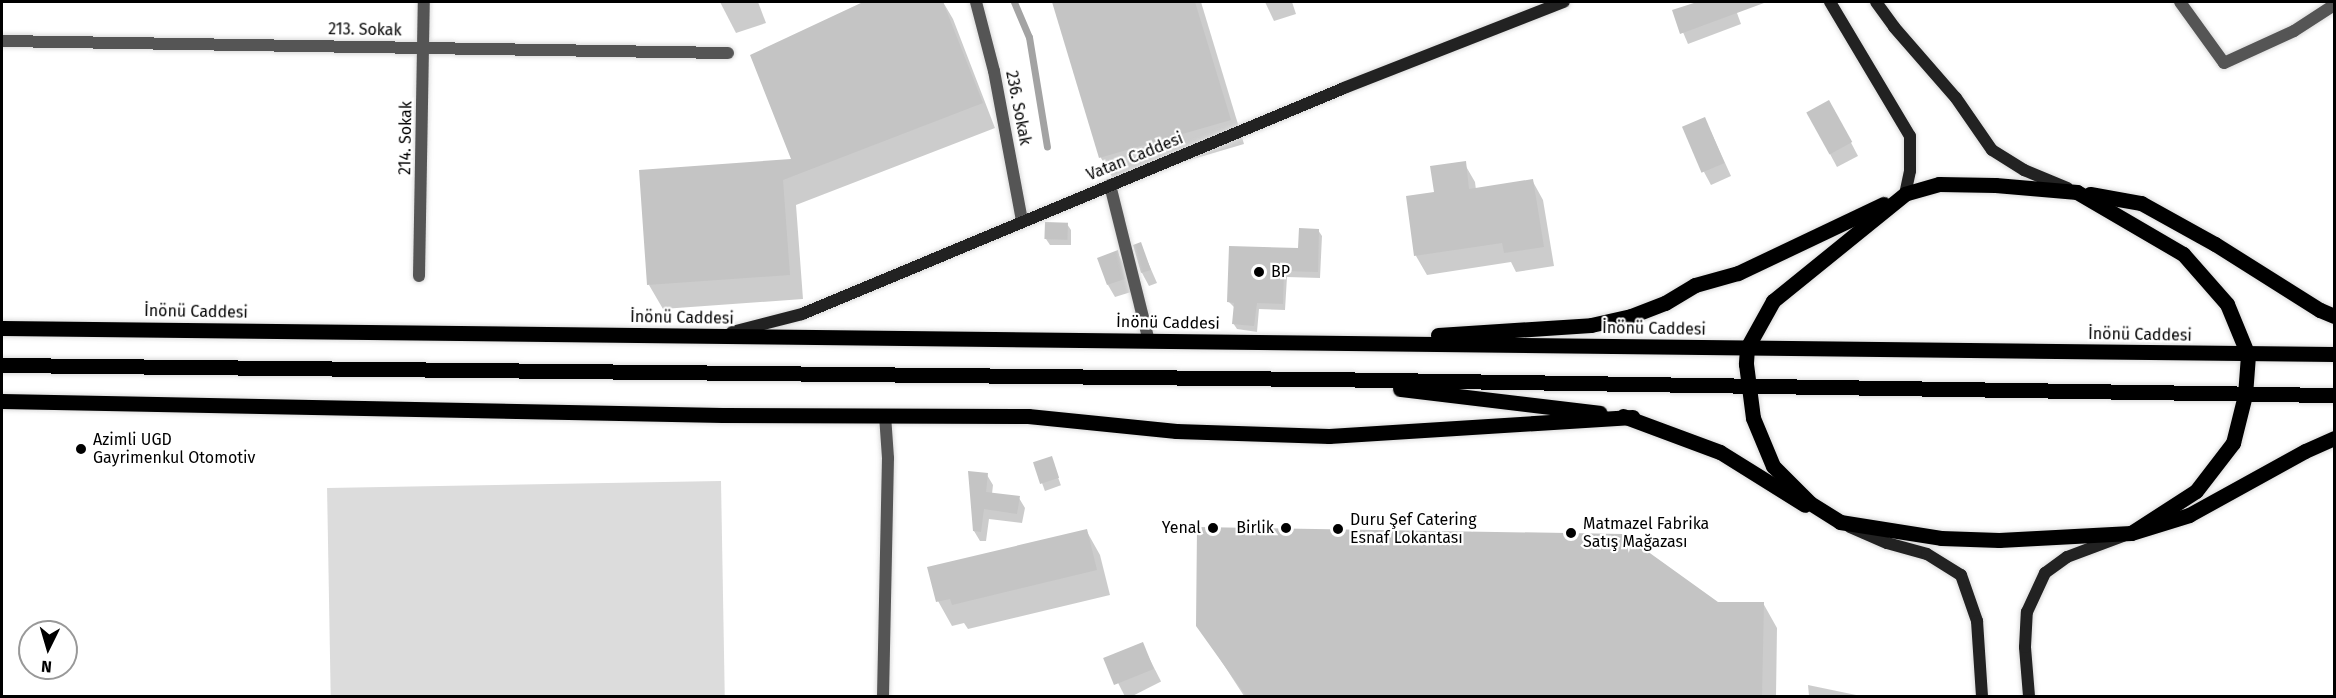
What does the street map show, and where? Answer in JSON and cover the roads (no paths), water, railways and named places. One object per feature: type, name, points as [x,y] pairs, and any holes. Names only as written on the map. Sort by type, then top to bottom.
[{"type":"main road","name":"Vatan Caddesi","points":[[717,336],[802,314],[1022,221],[1564,2]]},
{"type":"main road","points":[[1830,2],[1910,136],[1910,171],[1905,194],[1773,301],[1747,348],[1753,418],[1773,466],[1810,503],[1840,522],[1941,538],[1999,540],[2131,534],[2196,490],[2233,443],[2245,395],[2248,355],[2227,304],[2182,254],[2077,192],[2024,170],[1992,150],[1956,98],[1894,27],[1876,2]]},
{"type":"main road","points":[[1323,343],[1590,325],[1631,316],[1665,303],[1695,285],[1738,273],[1905,194],[1939,184],[1995,185],[2077,192],[2141,203],[2215,244],[2320,310],[2334,316]]},
{"type":"main road","name":"İnönü Caddesi","points":[[2,328],[2248,355],[2334,354]]},
{"type":"main road","points":[[2,364],[1323,379],[2334,395]]},
{"type":"main road","points":[[1323,379],[1632,417],[1720,452],[1794,500],[1887,543],[1927,554],[1960,575],[1977,621],[1982,696]]},
{"type":"main road","points":[[2,401],[1028,416],[1176,431],[1329,436],[1512,427],[1632,417]]},
{"type":"main road","points":[[2029,696],[2025,646],[2027,612],[2045,573],[2067,557],[2189,515],[2305,451],[2334,438]]},
{"type":"street","name":"214. Sokak","points":[[419,276],[424,2]]},
{"type":"street","name":"236. Sokak","points":[[976,2],[994,70],[1022,221]]},
{"type":"street","points":[[2180,2],[2224,63],[2294,31],[2334,5]]},
{"type":"street","name":"213. Sokak","points":[[2,40],[728,53]]},
{"type":"street","points":[[1110,185],[1149,341]]},
{"type":"street","points":[[883,696],[888,458],[885,415]]},
{"type":"waterway","points":[[1014,2],[1029,37],[1047,147]]},
{"type":"place","name":"BP","points":[[1259,272]]},
{"type":"place","name":"Azimli UGD Gayrimenkul Otomotiv","points":[[81,449]]},
{"type":"place","name":"Yenal","points":[[1213,528]]},
{"type":"place","name":"Birlik","points":[[1286,528]]},
{"type":"place","name":"Duru Şef Catering Esnaf Lokantası","points":[[1338,529]]},
{"type":"place","name":"Matmazel Fabrika Satış Mağazası","points":[[1571,533]]}]
